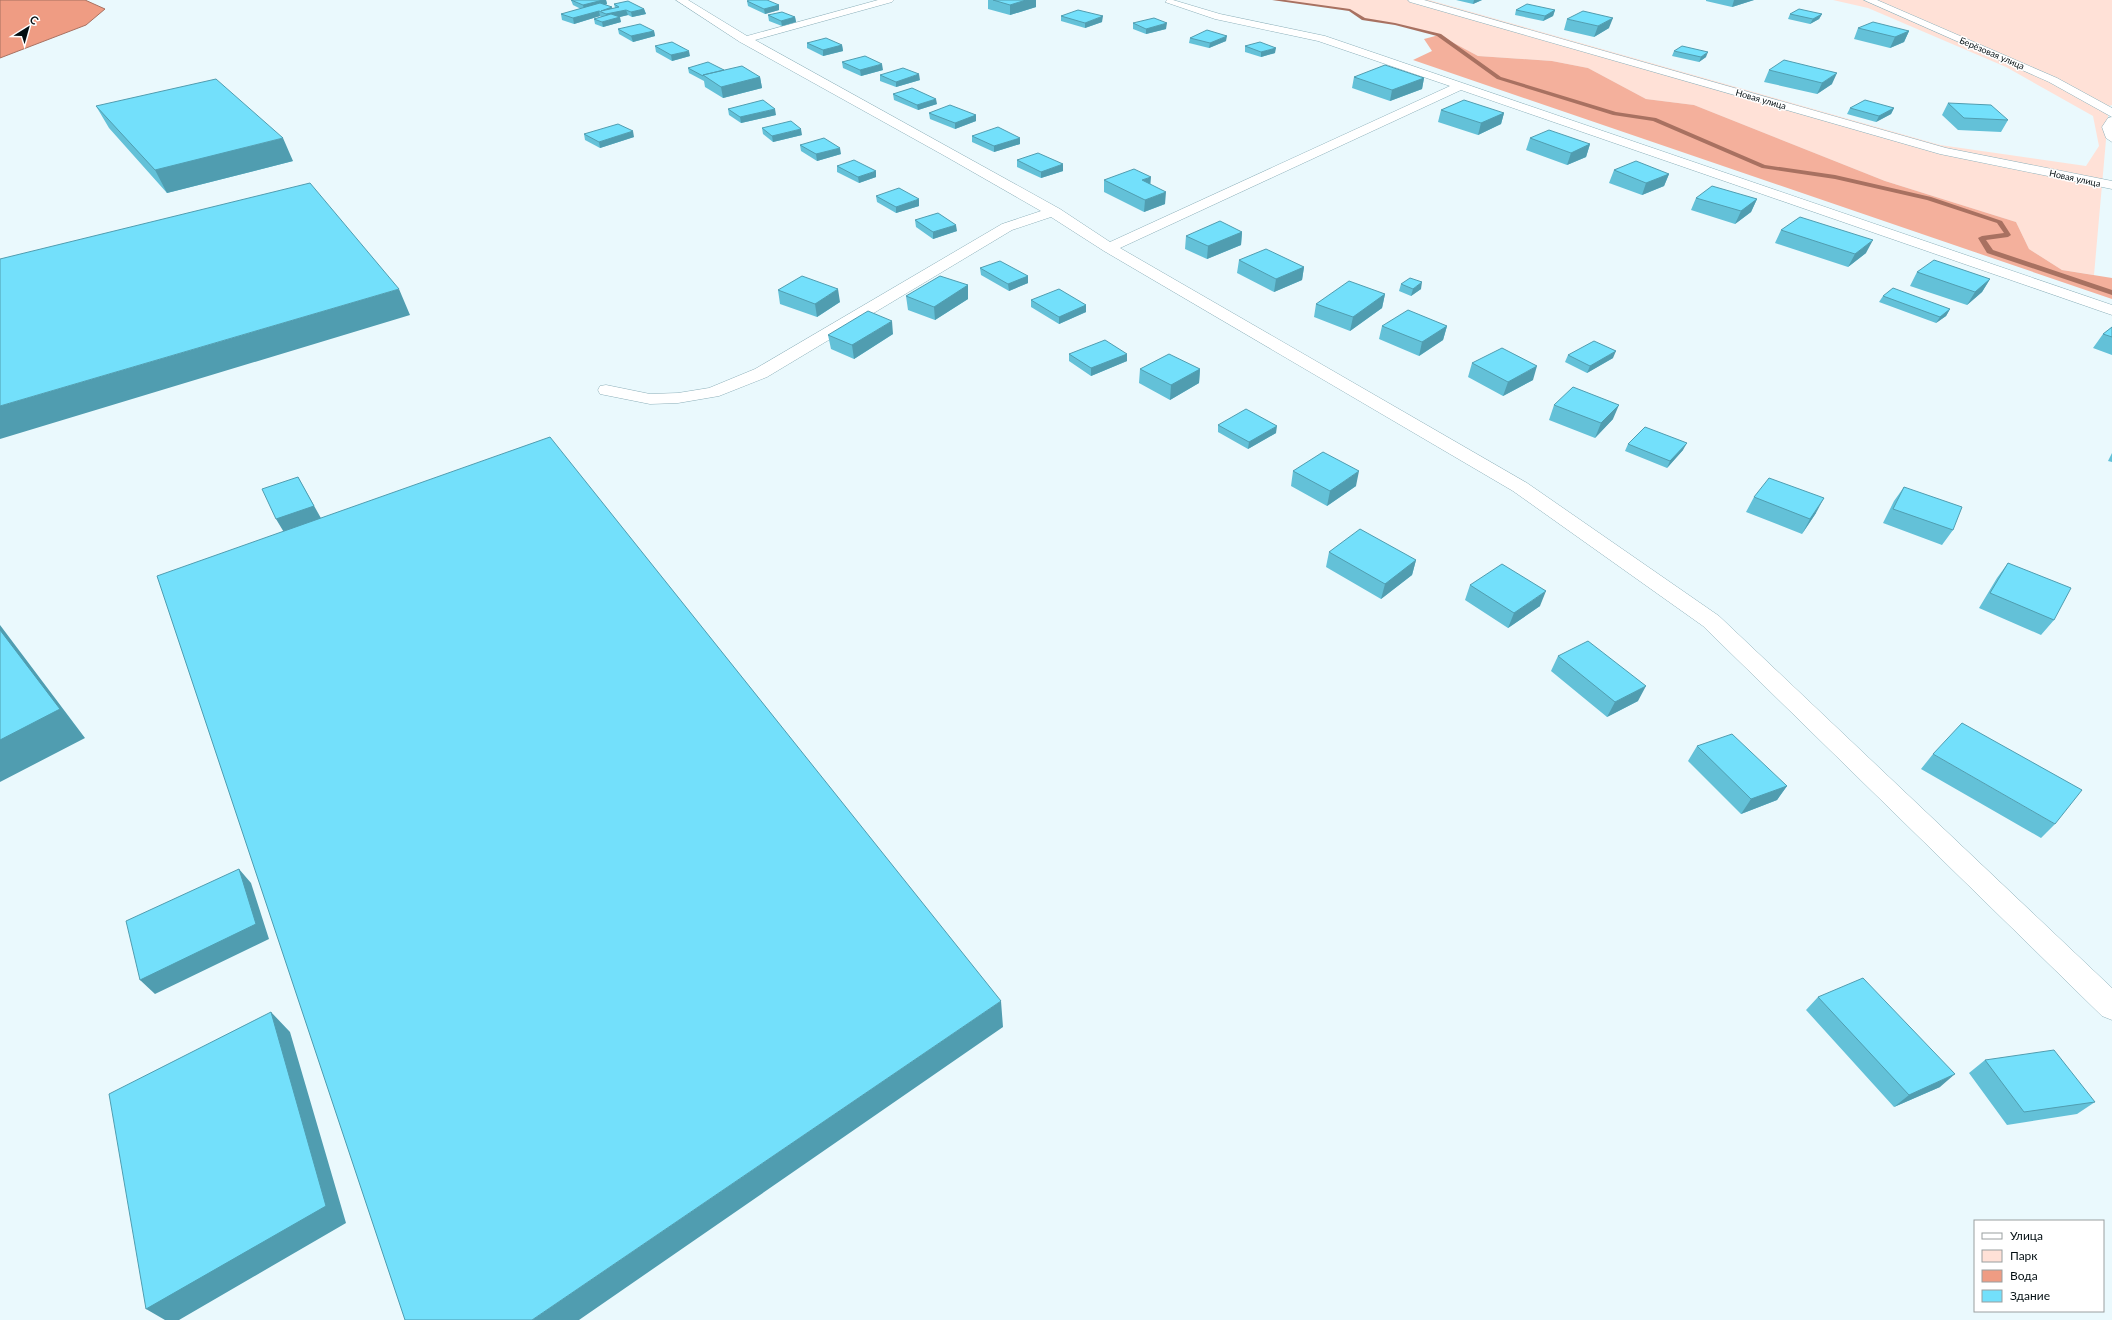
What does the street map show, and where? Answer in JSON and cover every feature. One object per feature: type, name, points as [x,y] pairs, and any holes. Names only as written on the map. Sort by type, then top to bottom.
[{"type":"street","points":[[682,0],[744,40],[1055,212],[1109,248],[1520,487],[1711,621],[2112,1007]]},
{"type":"street","points":[[744,40],[889,0]]},
{"type":"street","name":"Новая улица","points":[[1413,0],[1944,151],[2112,185]]},
{"type":"street","name":"Берёзовая улица","points":[[1868,0],[2053,80],[2112,113]]},
{"type":"street","points":[[1170,2],[1218,17],[1321,38],[2112,310]]},
{"type":"street","points":[[1109,248],[1460,86]]},
{"type":"street","points":[[2112,122],[2108,127],[2112,138]]},
{"type":"street","points":[[606,390],[650,399],[678,398],[713,392],[761,373],[1007,228],[1034,217],[1055,212]]},
{"type":"green space","points":[[1274,0],[1429,0],[1940,145],[2086,166],[2099,146],[2093,116],[2006,67],[1868,8],[1833,0],[2112,0],[2112,105],[2109,106],[2094,275],[2062,270],[2029,249],[2016,222],[1885,181],[1694,105],[1646,99],[1588,68],[1552,61],[1478,56],[1439,35],[1395,24],[1364,19],[1350,10]]},
{"type":"shaded area","points":[[1439,35],[1478,56],[1552,61],[1588,68],[1646,99],[1694,105],[1885,181],[2016,222],[2029,249],[2062,270],[2112,278],[2112,299],[1413,60],[1432,51],[1424,39]]},
{"type":"water","points":[[0,0],[85,0],[105,9],[86,25],[0,58]]},
{"type":"building","points":[[571,0],[603,0],[583,5]]},
{"type":"building","points":[[767,0],[779,5],[764,9],[747,1]]},
{"type":"building","points":[[993,0],[1026,0],[1010,5]]},
{"type":"building","points":[[628,1],[644,9],[631,12],[626,10],[606,14],[599,11],[573,18],[561,14],[600,3],[612,7],[601,11],[619,7],[614,4]]},
{"type":"building","points":[[1527,4],[1555,10],[1545,16],[1516,10]]},
{"type":"building","points":[[1799,9],[1822,14],[1813,19],[1790,14]]},
{"type":"building","points":[[1078,10],[1103,16],[1085,23],[1061,16]]},
{"type":"building","points":[[1583,11],[1613,18],[1598,26],[1567,19]]},
{"type":"building","points":[[782,12],[795,17],[781,21],[768,15]]},
{"type":"building","points":[[611,14],[620,17],[602,22],[594,19]]},
{"type":"building","points":[[1154,18],[1167,23],[1146,29],[1133,23]]},
{"type":"building","points":[[1873,22],[1909,31],[1895,37],[1858,28]]},
{"type":"building","points":[[640,24],[654,31],[631,36],[618,29]]},
{"type":"building","points":[[1207,30],[1227,36],[1210,43],[1190,38]]},
{"type":"building","points":[[826,38],[842,45],[823,50],[807,43]]},
{"type":"building","points":[[672,42],[689,51],[671,55],[655,46]]},
{"type":"building","points":[[1260,42],[1276,48],[1261,52],[1245,46]]},
{"type":"building","points":[[1682,46],[1708,52],[1701,57],[1674,51]]},
{"type":"building","points":[[865,56],[882,64],[860,70],[842,62]]},
{"type":"building","points":[[1784,60],[1837,73],[1822,83],[1769,70]]},
{"type":"building","points":[[708,62],[724,70],[703,76],[688,68]]},
{"type":"building","points":[[1385,65],[1424,78],[1392,90],[1354,77]]},
{"type":"building","points":[[742,66],[760,77],[721,87],[703,75]]},
{"type":"building","points":[[903,68],[919,74],[896,82],[880,75]]},
{"type":"building","points":[[216,79],[283,138],[155,170],[96,106]]},
{"type":"building","points":[[912,88],[936,99],[917,105],[893,94]]},
{"type":"building","points":[[763,100],[775,109],[740,117],[728,109]]},
{"type":"building","points":[[1464,100],[1504,113],[1481,123],[1441,110]]},
{"type":"building","points":[[1865,100],[1894,108],[1879,116],[1850,108]]},
{"type":"building","points":[[1948,103],[1991,105],[2008,120],[1964,118]]},
{"type":"building","points":[[950,105],[976,115],[955,123],[929,113]]},
{"type":"building","points":[[791,121],[801,129],[772,136],[762,128]]},
{"type":"building","points":[[618,124],[633,131],[599,142],[584,134]]},
{"type":"building","points":[[998,127],[1020,138],[994,146],[972,136]]},
{"type":"building","points":[[1549,130],[1590,144],[1571,153],[1530,138]]},
{"type":"building","points":[[824,138],[840,148],[816,154],[800,145]]},
{"type":"building","points":[[1038,153],[1063,164],[1041,172],[1017,160]]},
{"type":"building","points":[[854,160],[876,171],[858,177],[837,166]]},
{"type":"building","points":[[1636,161],[1669,174],[1646,183],[1614,170]]},
{"type":"building","points":[[1134,169],[1151,177],[1142,180],[1166,192],[1145,200],[1104,180]]},
{"type":"building","points":[[310,183],[399,289],[0,406],[0,259]]},
{"type":"building","points":[[1712,186],[1757,199],[1741,211],[1696,198]]},
{"type":"building","points":[[899,188],[919,199],[896,207],[876,196]]},
{"type":"building","points":[[938,213],[956,225],[933,232],[915,220]]},
{"type":"building","points":[[1800,217],[1873,240],[1855,254],[1781,230]]},
{"type":"building","points":[[1220,221],[1242,232],[1208,246],[1186,236]]},
{"type":"building","points":[[1266,249],[1304,267],[1276,279],[1239,260]]},
{"type":"building","points":[[1934,260],[1990,279],[1975,292],[1917,272]]},
{"type":"building","points":[[1000,261],[1028,276],[1008,284],[980,268]]},
{"type":"building","points":[[802,276],[838,289],[815,304],[778,290]]},
{"type":"building","points":[[940,276],[968,285],[934,307],[906,296]]},
{"type":"building","points":[[1410,278],[1422,282],[1413,289],[1401,284]]},
{"type":"building","points":[[1349,281],[1385,294],[1353,317],[1316,304]]},
{"type":"building","points":[[1893,288],[1950,309],[1940,317],[1883,296]]},
{"type":"building","points":[[1059,289],[1086,305],[1059,317],[1031,300]]},
{"type":"building","points":[[1408,310],[1447,326],[1422,342],[1382,326]]},
{"type":"building","points":[[868,311],[892,321],[852,345],[828,335]]},
{"type":"building","points":[[2112,327],[2112,337],[2103,334]]},
{"type":"building","points":[[1105,340],[1127,354],[1091,368],[1069,354]]},
{"type":"building","points":[[1594,341],[1616,351],[1590,366],[1568,355]]},
{"type":"building","points":[[1502,348],[1537,366],[1508,382],[1472,363]]},
{"type":"building","points":[[1169,354],[1200,369],[1171,385],[1140,369]]},
{"type":"building","points":[[1573,387],[1619,405],[1601,423],[1554,405]]},
{"type":"building","points":[[1246,409],[1277,426],[1249,442],[1218,425]]},
{"type":"building","points":[[1645,427],[1687,443],[1670,461],[1628,444]]},
{"type":"building","points":[[550,437],[1001,1001],[532,1320],[405,1320],[157,576]]},
{"type":"building","points":[[1323,452],[1359,471],[1330,491],[1293,471]]},
{"type":"building","points":[[298,477],[314,506],[276,519],[262,489]]},
{"type":"building","points":[[1769,478],[1824,498],[1810,519],[1754,497]]},
{"type":"building","points":[[1904,487],[1962,507],[1953,530],[1893,509]]},
{"type":"building","points":[[1360,529],[1416,560],[1385,584],[1329,552]]},
{"type":"building","points":[[2008,563],[2071,588],[2054,620],[1990,593]]},
{"type":"building","points":[[1502,564],[1546,591],[1514,613],[1470,585]]},
{"type":"building","points":[[0,630],[60,709],[0,740]]},
{"type":"building","points":[[1588,641],[1646,686],[1615,702],[1558,656]]},
{"type":"building","points":[[1962,723],[2082,790],[2055,824],[1933,754]]},
{"type":"building","points":[[1732,734],[1787,786],[1751,799],[1697,746]]},
{"type":"building","points":[[239,869],[256,924],[140,980],[126,921]]},
{"type":"building","points":[[1863,978],[1955,1074],[1909,1095],[1818,997]]},
{"type":"building","points":[[271,1012],[326,1206],[146,1309],[109,1094]]},
{"type":"building","points":[[2054,1050],[2095,1102],[2024,1112],[1985,1060]]},
{"type":"waterway","points":[[1274,0],[1350,10],[1364,19],[1395,24],[1439,35],[1499,78],[1615,114],[1654,119],[1764,167],[1835,177],[1929,198],[2000,222],[2008,235],[1982,238],[1990,251],[2112,293]]}]
